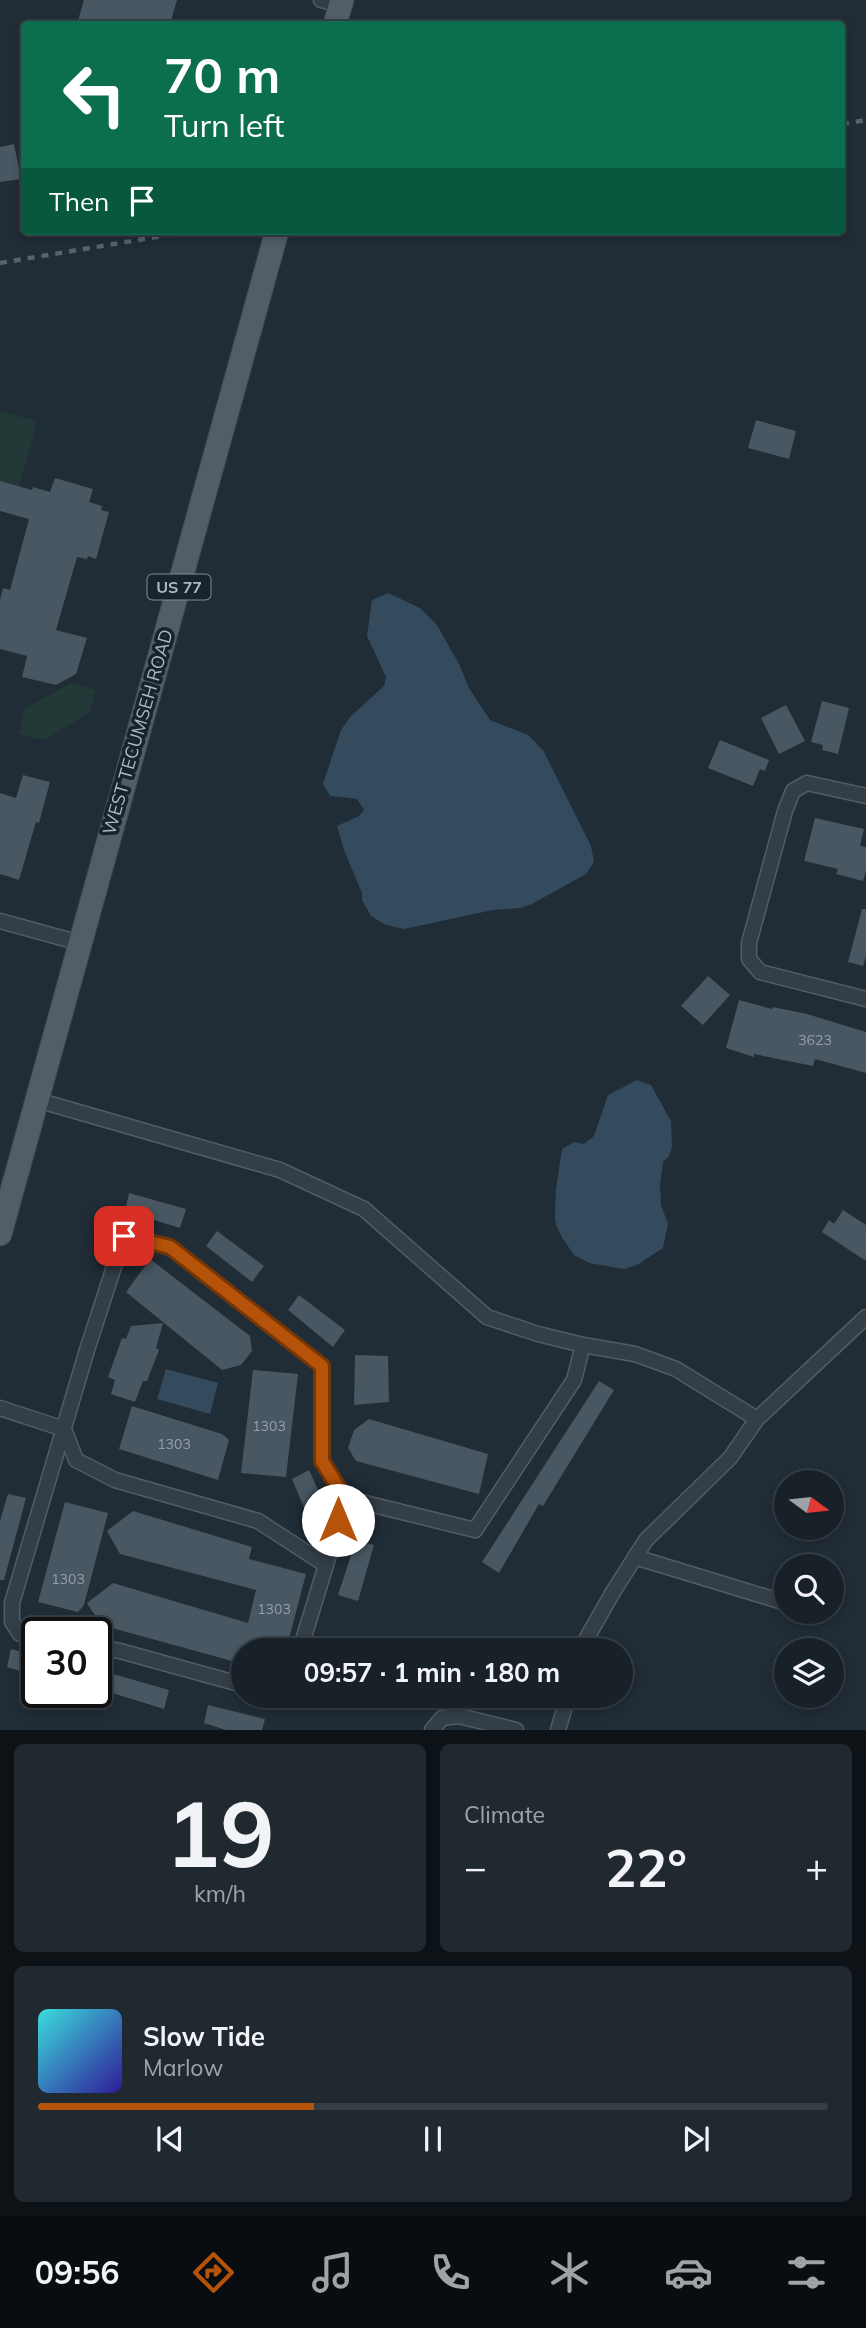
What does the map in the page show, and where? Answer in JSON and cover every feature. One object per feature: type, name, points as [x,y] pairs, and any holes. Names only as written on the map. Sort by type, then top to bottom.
[{"type":"main road","name":"WEST TECUMSEH ROAD","points":[[0,1234],[276,235]]},
{"type":"street","points":[[866,796],[807,783],[793,791],[785,811],[749,943],[749,958],[760,972],[866,999]]},
{"type":"street","points":[[0,921],[80,943]]},
{"type":"street","points":[[37,1100],[280,1170],[364,1209],[487,1317],[538,1334],[635,1354],[676,1369],[757,1419]]},
{"type":"street","points":[[21,1634],[12,1622],[12,1603],[87,1350],[124,1236],[170,1247],[322,1366],[322,1461],[345,1498],[475,1530],[574,1380],[583,1345]]},
{"type":"street","points":[[587,1638],[646,1540],[730,1458],[757,1419],[866,1317]]},
{"type":"street","points":[[0,1408],[64,1429]]},
{"type":"street","points":[[64,1429],[76,1460],[95,1470],[115,1479],[258,1521],[326,1565]]},
{"type":"street","points":[[304,1638],[345,1498]]},
{"type":"street","points":[[635,1557],[774,1599]]},
{"type":"street","points":[[112,1650],[231,1682]]},
{"type":"street","points":[[558,1730],[564,1708]]},
{"type":"street","points":[[432,1730],[442,1718],[459,1716],[516,1730]]},
{"type":"green space","points":[[0,411],[37,421],[19,486],[0,481]]},
{"type":"green space","points":[[72,683],[96,690],[89,713],[44,740],[19,734],[25,708]]},
{"type":"water","points":[[388,593],[420,608],[437,625],[469,688],[490,720],[528,735],[543,750],[591,846],[594,862],[586,874],[520,908],[493,910],[404,929],[386,925],[371,916],[362,900],[362,893],[337,826],[359,816],[364,810],[357,799],[330,796],[323,784],[341,730],[351,716],[384,686],[386,677],[367,636],[372,600]]},
{"type":"water","points":[[637,1080],[651,1085],[671,1121],[672,1147],[663,1162],[660,1185],[661,1205],[668,1224],[663,1248],[637,1265],[624,1269],[589,1263],[574,1255],[556,1225],[556,1189],[562,1149],[574,1142],[584,1144],[594,1136],[608,1095]]},
{"type":"water","points":[[166,1369],[218,1383],[210,1414],[157,1399]]},
{"type":"building","points":[[84,0],[177,0],[171,21],[78,21]]},
{"type":"building","points":[[14,144],[21,179],[0,182],[0,147]]},
{"type":"building","points":[[756,420],[796,431],[789,459],[748,448]]},
{"type":"building","points":[[55,478],[93,489],[89,502],[102,506],[101,510],[109,512],[96,559],[88,556],[87,559],[77,557],[56,630],[87,638],[76,674],[56,685],[22,677],[27,656],[0,649],[0,600],[3,588],[10,590],[29,519],[0,511],[0,481],[50,492]]},
{"type":"building","points":[[822,701],[849,708],[838,754],[822,750],[823,745],[811,742]]},
{"type":"building","points":[[786,705],[805,741],[779,754],[761,718]]},
{"type":"building","points":[[720,740],[769,760],[765,771],[760,769],[753,786],[708,768]]},
{"type":"building","points":[[23,775],[50,782],[19,880],[0,874],[0,793],[16,798]]},
{"type":"building","points":[[815,818],[864,829],[860,846],[866,847],[866,871],[863,881],[836,874],[838,869],[804,861]]},
{"type":"building","points":[[862,909],[866,909],[866,956],[863,966],[848,962]]},
{"type":"building","points":[[708,976],[730,995],[703,1025],[681,1006]]},
{"type":"building","points":[[739,1000],[772,1009],[773,1007],[807,1014],[866,1032],[866,1073],[815,1059],[813,1066],[754,1054],[754,1057],[726,1048]]},
{"type":"building","points":[[129,1193],[186,1209],[180,1228],[125,1211]]},
{"type":"building","points":[[843,1210],[866,1225],[866,1261],[822,1232],[829,1220],[834,1224]]},
{"type":"building","points":[[217,1231],[264,1266],[252,1282],[206,1246]]},
{"type":"building","points":[[150,1259],[250,1336],[252,1351],[241,1365],[222,1370],[126,1292]]},
{"type":"building","points":[[299,1295],[345,1330],[333,1347],[288,1310]]},
{"type":"building","points":[[163,1323],[156,1348],[159,1350],[135,1402],[111,1394],[115,1380],[108,1377],[122,1338],[126,1339],[131,1326]]},
{"type":"building","points":[[355,1355],[388,1356],[389,1402],[354,1405]]},
{"type":"building","points":[[253,1370],[298,1374],[286,1477],[241,1473]]},
{"type":"building","points":[[599,1381],[614,1390],[543,1506],[539,1504],[499,1573],[482,1562]]},
{"type":"building","points":[[132,1406],[222,1434],[229,1440],[218,1480],[119,1449]]},
{"type":"building","points":[[369,1419],[488,1454],[479,1494],[356,1461],[348,1448],[354,1430]]},
{"type":"building","points":[[309,1470],[330,1517],[327,1527],[314,1532],[292,1479]]},
{"type":"building","points":[[8,1494],[26,1498],[4,1580],[0,1580],[0,1521]]},
{"type":"building","points":[[65,1502],[108,1513],[84,1605],[78,1612],[38,1602]]},
{"type":"building","points":[[133,1511],[252,1547],[249,1559],[306,1574],[289,1638],[231,1638],[231,1661],[112,1628],[112,1617],[96,1617],[87,1603],[113,1583],[248,1623],[256,1590],[120,1554],[107,1531]]},
{"type":"building","points":[[356,1540],[374,1545],[358,1601],[338,1595]]},
{"type":"building","points":[[11,1649],[21,1652],[21,1671],[7,1667]]},
{"type":"building","points":[[113,1674],[169,1690],[164,1709],[112,1693]]},
{"type":"building","points":[[208,1705],[265,1719],[262,1730],[226,1730],[204,1723]]},
{"type":"railway","points":[[845,124],[866,120]]},
{"type":"railway","points":[[0,263],[168,235]]},
{"type":"route","points":[[124,1236],[170,1247],[322,1366],[322,1461],[345,1498],[338,1520]]}]
